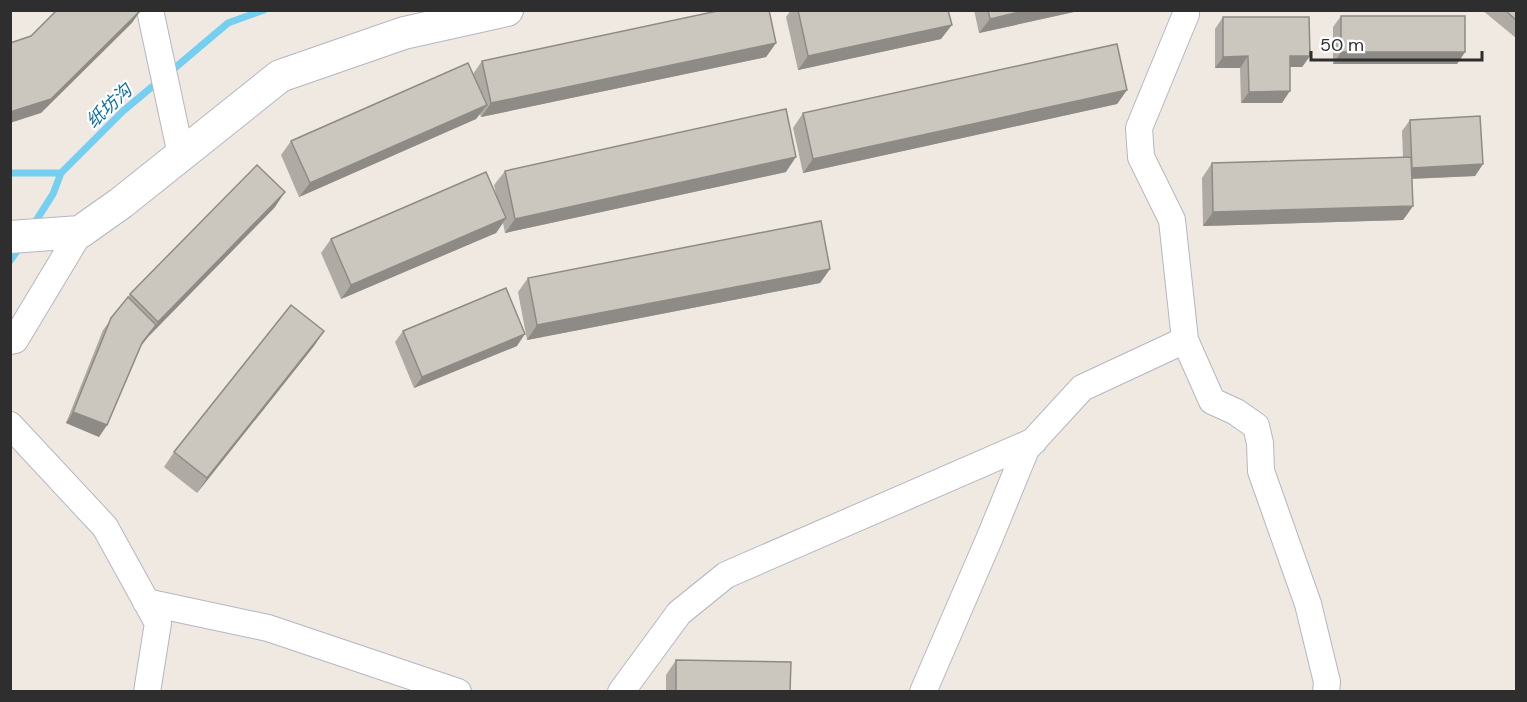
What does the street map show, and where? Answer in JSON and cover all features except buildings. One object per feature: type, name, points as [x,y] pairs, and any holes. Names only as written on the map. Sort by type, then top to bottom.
[{"type":"street","points":[[150,10],[181,155]]},
{"type":"street","points":[[10,237],[67,233],[121,203],[280,76],[404,33],[507,10]]},
{"type":"street","points":[[1186,10],[1139,128],[1141,157],[1172,220],[1185,340],[1212,401],[1236,412],[1256,426],[1260,443],[1261,471],[1308,604],[1327,682],[1326,692]]},
{"type":"street","points":[[10,341],[15,340],[67,233]]},
{"type":"street","points":[[922,692],[1026,449],[1082,388],[1185,340]]},
{"type":"street","points":[[10,425],[105,526],[158,623],[147,692]]},
{"type":"street","points":[[621,692],[679,613],[726,575],[1034,441]]},
{"type":"street","points":[[146,602],[268,628],[458,692]]},
{"type":"waterway","name":"纸坊沟","points":[[170,72],[228,23],[264,10]]},
{"type":"waterway","name":"纸坊沟","points":[[32,227],[53,194],[61,173],[123,111],[159,81]]},
{"type":"waterway","points":[[10,173],[61,173]]},
{"type":"waterway","name":"纸坊沟","points":[[10,261],[20,247]]}]
